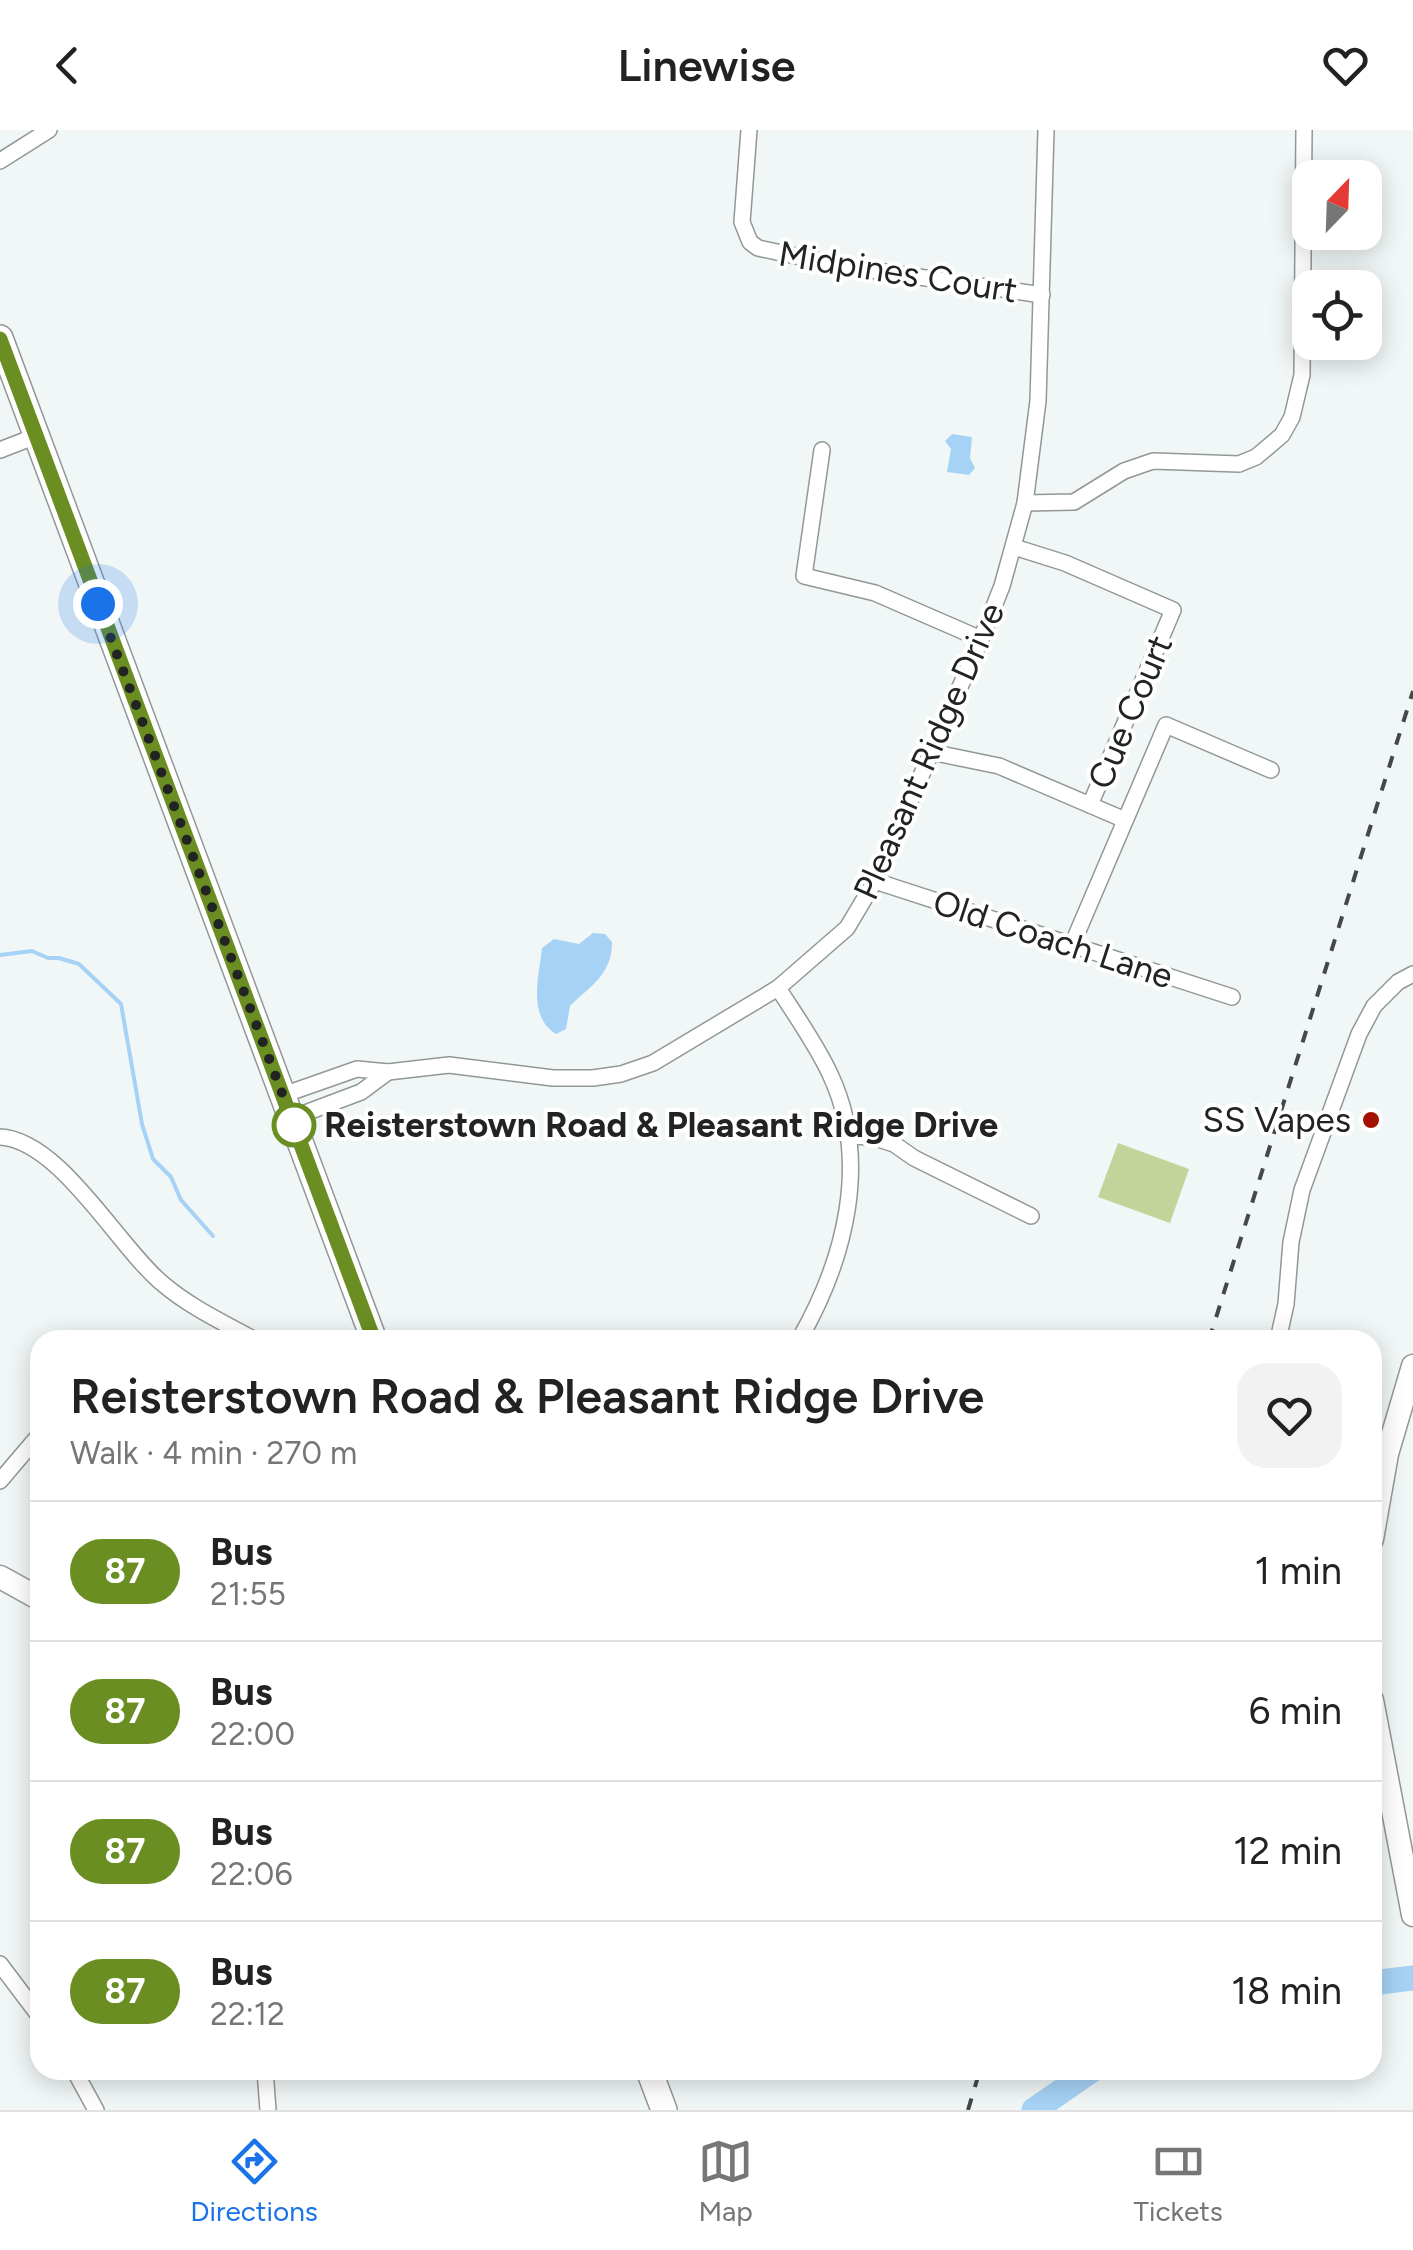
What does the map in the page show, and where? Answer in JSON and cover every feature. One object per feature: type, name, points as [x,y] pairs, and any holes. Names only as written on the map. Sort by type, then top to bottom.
[{"type":"main road","points":[[0,338],[370,1330]]},
{"type":"main road","points":[[1382,1482],[1413,1366]]},
{"type":"main road","points":[[0,1576],[30,1593]]},
{"type":"main road","points":[[1382,1752],[1413,1915]]},
{"type":"main road","points":[[653,2080],[664,2110]]},
{"type":"street","points":[[0,161],[49,130]]},
{"type":"street","name":"Midpines Court","points":[[750,130],[742,222],[750,242],[758,248],[844,266],[1042,295]]},
{"type":"street","name":"Pleasant Ridge Drive","points":[[288,1107],[357,1069],[388,1072],[449,1065],[553,1078],[621,1074],[653,1063],[778,988],[847,928],[875,881],[981,639],[1026,503],[1038,401],[1046,130]]},
{"type":"street","points":[[1026,503],[1074,502],[1124,471],[1153,461],[1239,464],[1256,457],[1282,435],[1292,417],[1302,375],[1304,130]]},
{"type":"street","points":[[0,450],[36,436]]},
{"type":"street","points":[[822,450],[804,576],[875,592],[981,639]]},
{"type":"street","name":"Cue Court","points":[[1014,548],[1064,563],[1173,610],[1090,805]]},
{"type":"street","points":[[1072,945],[1166,725],[1271,770]]},
{"type":"street","points":[[932,752],[999,766],[1125,820]]},
{"type":"street","name":"Old Coach Lane","points":[[875,881],[1232,997]]},
{"type":"street","points":[[1280,1330],[1302,1190],[1359,1034],[1381,998],[1413,974]]},
{"type":"street","points":[[778,988],[830,1074],[849,1136],[851,1170],[845,1224],[823,1293],[805,1330]]},
{"type":"street","name":"Pleasant Ridge Drive","points":[[288,1107],[360,1092],[388,1072]]},
{"type":"street","points":[[849,1136],[894,1144],[914,1158],[1030,1216]]},
{"type":"street","points":[[0,1137],[25,1143],[57,1168],[162,1284],[238,1330]]},
{"type":"street","points":[[0,1481],[30,1446]]},
{"type":"street","points":[[0,1964],[30,2004]]},
{"type":"street","points":[[80,2080],[96,2110]]},
{"type":"street","points":[[266,2080],[268,2110]]},
{"type":"green space","points":[[1118,1143],[1189,1169],[1170,1223],[1098,1197]]},
{"type":"water","points":[[952,434],[972,437],[970,458],[975,468],[969,475],[947,472],[951,449],[945,441]]},
{"type":"water","points":[[593,933],[605,934],[612,942],[608,963],[598,979],[570,1006],[566,1029],[556,1034],[541,1017],[538,1007],[542,948],[554,939],[579,944]]},
{"type":"waterway","points":[[0,955],[32,951],[79,964],[121,1004],[142,1124],[153,1159],[171,1177],[181,1200],[213,1236]]},
{"type":"waterway","points":[[1382,1982],[1413,1978]]},
{"type":"waterway","points":[[1034,2110],[1078,2080]]},
{"type":"railway","points":[[1212,1330],[1413,691]]},
{"type":"railway","points":[[968,2110],[977,2080]]},
{"type":"bus line","name":"87","points":[[0,339],[370,1330]]},
{"type":"place","name":"SS Vapes","points":[[1371,1120]]},
{"type":"place","name":"Reisterstown Road & Pleasant Ridge Drive","points":[[294,1125]]},
{"type":"route","points":[[98,604],[294,1125]]}]
